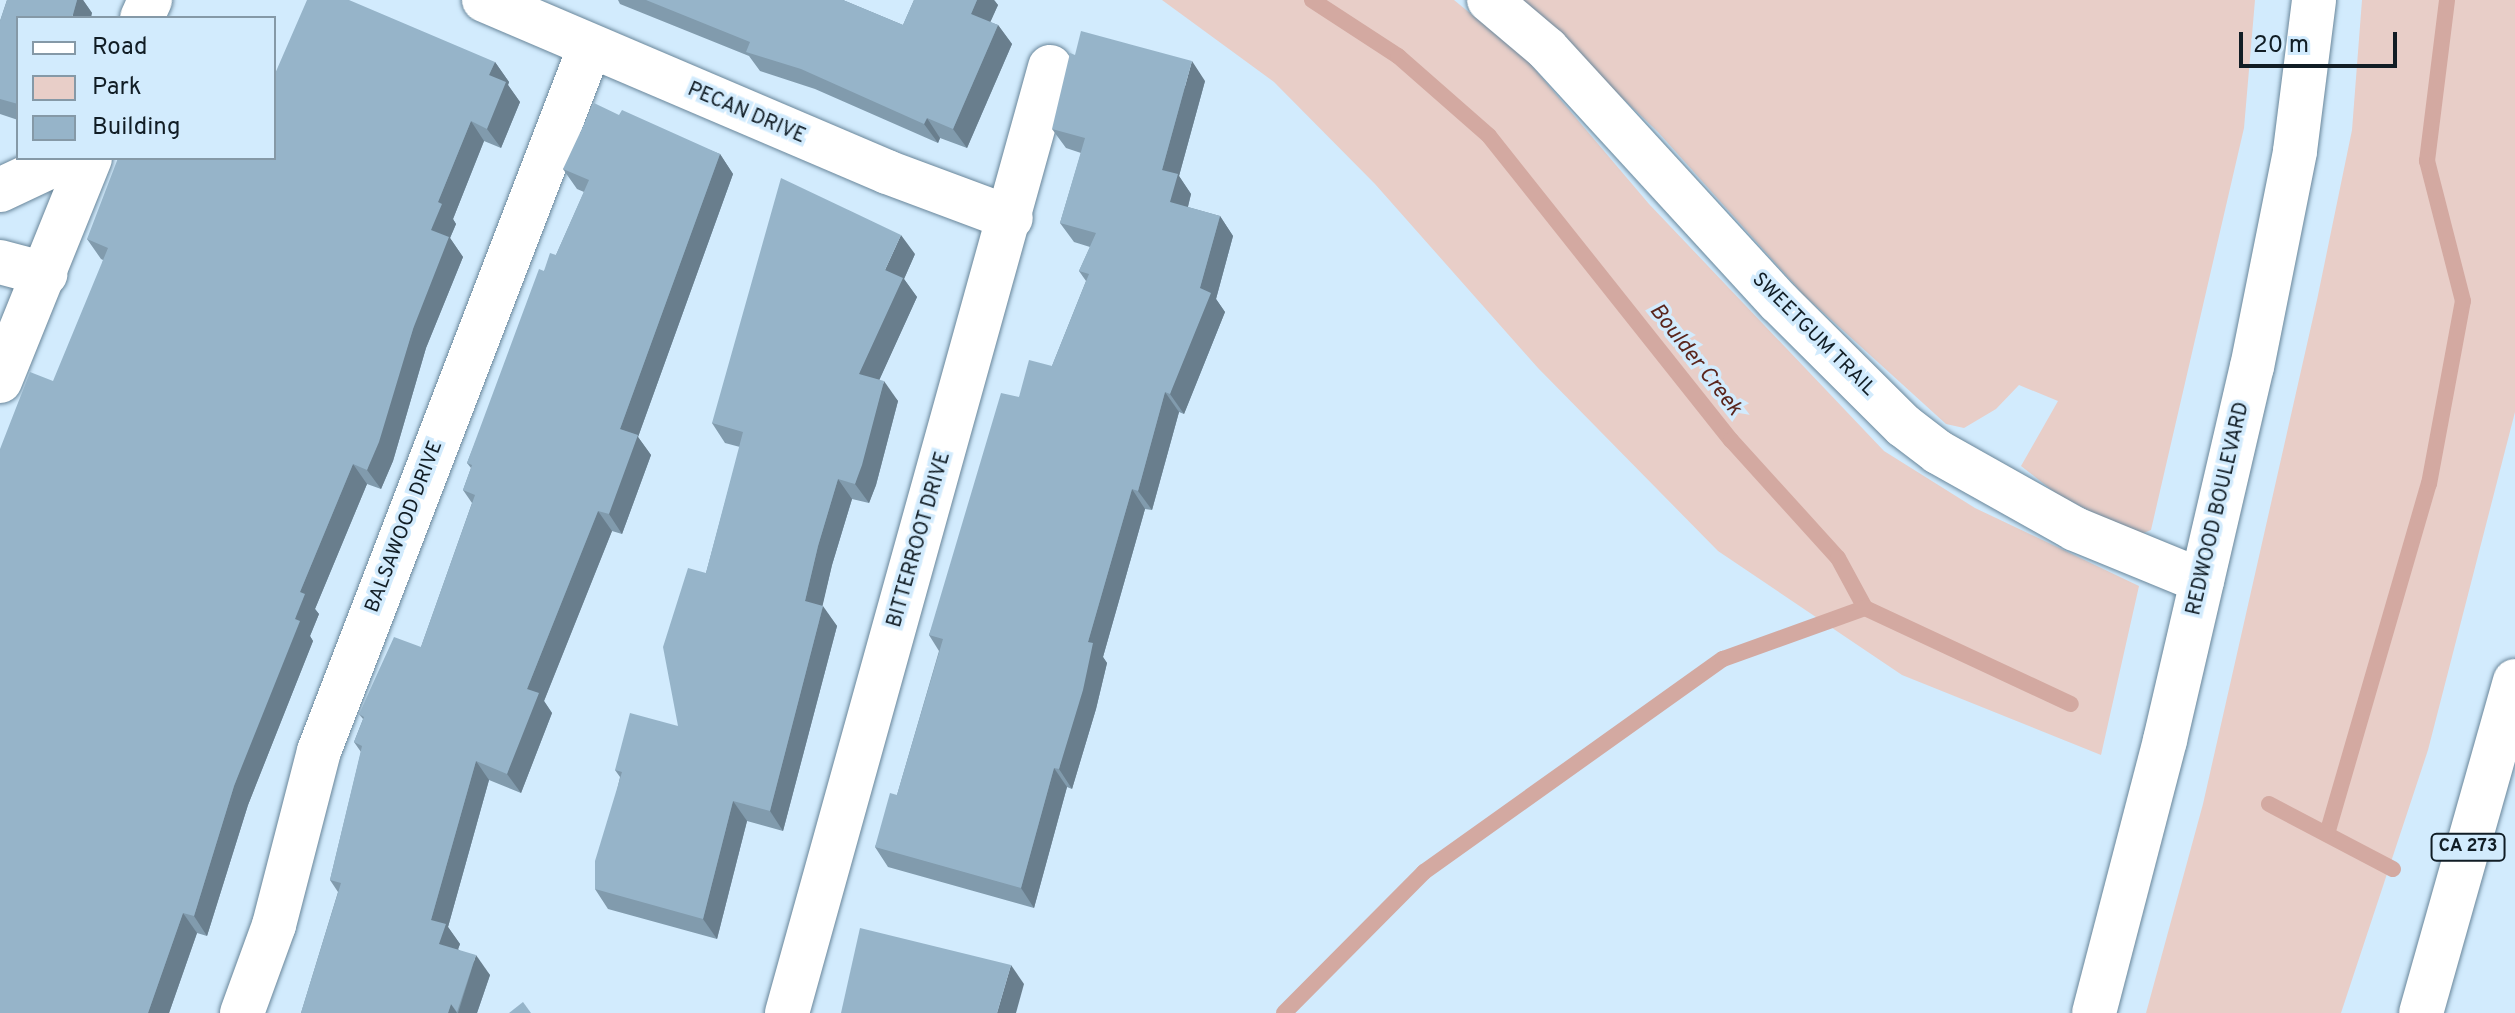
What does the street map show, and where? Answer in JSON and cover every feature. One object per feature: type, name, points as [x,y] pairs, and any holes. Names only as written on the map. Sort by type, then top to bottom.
[{"type":"street","name":"PECAN DRIVE","points":[[484,0],[589,49],[1011,218]]},
{"type":"street","name":"SWEETGUM TRAIL","points":[[1489,0],[1547,49],[1779,302],[1904,426],[1938,452],[2075,529],[2135,558],[2202,581]]},
{"type":"street","name":"REDWOOD BOULEVARD","points":[[2094,1013],[2202,581],[2295,151],[2314,0]]},
{"type":"street","name":"BALSAWOOD DRIVE","points":[[242,1013],[274,925],[319,751],[589,49]]},
{"type":"street","name":"BITTERROOT DRIVE","points":[[787,1013],[1011,218],[1050,67]]},
{"type":"street","points":[[0,190],[64,160]]},
{"type":"street","points":[[0,381],[89,160]]},
{"type":"street","points":[[0,262],[45,274]]},
{"type":"street","name":"CA 273","points":[[2421,1013],[2515,681]]},
{"type":"green space","points":[[1162,0],[1454,0],[1526,59],[1649,204],[1884,451],[1975,508],[2139,586],[2101,755],[1902,675],[1718,551],[1538,368],[1375,184],[1274,82]]},
{"type":"green space","points":[[1520,0],[2255,0],[2244,128],[2151,530],[2141,534],[2115,524],[2057,494],[2021,466],[2058,401],[2019,385],[1996,409],[1964,428],[1946,424],[1804,295],[1658,132]]},
{"type":"green space","points":[[2362,0],[2515,0],[2515,412],[2428,750],[2341,1013],[2146,1013],[2203,804],[2317,300],[2352,130]]},
{"type":"building","points":[[7,0],[77,0],[73,16],[16,16],[16,103],[0,99],[0,21]]},
{"type":"building","points":[[307,0],[349,0],[495,62],[489,75],[506,82],[487,129],[471,121],[438,202],[442,204],[431,230],[449,237],[413,329],[379,442],[367,470],[353,464],[300,592],[305,594],[295,619],[300,621],[234,786],[194,916],[183,913],[148,1013],[0,1013],[0,449],[30,372],[53,381],[108,248],[87,239],[117,160],[276,160],[276,71]]},
{"type":"building","points":[[646,0],[843,0],[903,25],[914,0],[977,0],[971,14],[998,25],[953,129],[927,118],[924,124],[801,69],[746,52],[750,42]]},
{"type":"building","points":[[1081,31],[1192,61],[1162,170],[1178,174],[1170,202],[1220,216],[1200,288],[1211,293],[1170,394],[1165,392],[1138,491],[1132,489],[1088,642],[1093,643],[1083,690],[1059,769],[1054,768],[1021,888],[875,847],[890,793],[897,795],[943,639],[929,635],[1001,393],[1019,397],[1029,360],[1052,366],[1089,274],[1079,271],[1096,233],[1060,223],[1085,138],[1052,129],[1070,53],[1075,55]]},
{"type":"building","points":[[594,103],[619,115],[622,110],[720,154],[620,429],[638,435],[609,514],[598,511],[527,689],[539,693],[507,774],[476,761],[431,920],[446,924],[439,944],[476,955],[457,1012],[451,1004],[448,1013],[301,1013],[341,883],[330,880],[362,746],[354,742],[364,717],[359,714],[394,637],[421,647],[475,495],[463,490],[472,465],[467,463],[539,269],[544,271],[550,253],[556,255],[589,180],[563,169]]},
{"type":"building","points":[[781,178],[901,235],[885,270],[903,278],[859,374],[884,381],[855,484],[838,479],[818,546],[805,601],[823,606],[770,811],[733,801],[703,919],[595,889],[595,861],[622,772],[615,770],[630,713],[678,726],[663,647],[688,568],[706,573],[743,432],[712,423]]},
{"type":"building","points":[[860,928],[1011,965],[997,1013],[841,1013]]},
{"type":"building","points":[[523,1002],[531,1013],[509,1013]]},
{"type":"waterway","name":"Boulder Creek","points":[[1312,0],[1398,56],[1489,136],[1731,440],[1838,558],[1865,608],[2071,704]]},
{"type":"waterway","points":[[2327,834],[2429,484],[2463,301],[2427,161],[2447,0]]},
{"type":"waterway","points":[[1284,1013],[1424,872],[1723,659],[1865,608]]},
{"type":"waterway","name":"Boulder Creek","points":[[2269,804],[2393,869]]}]
